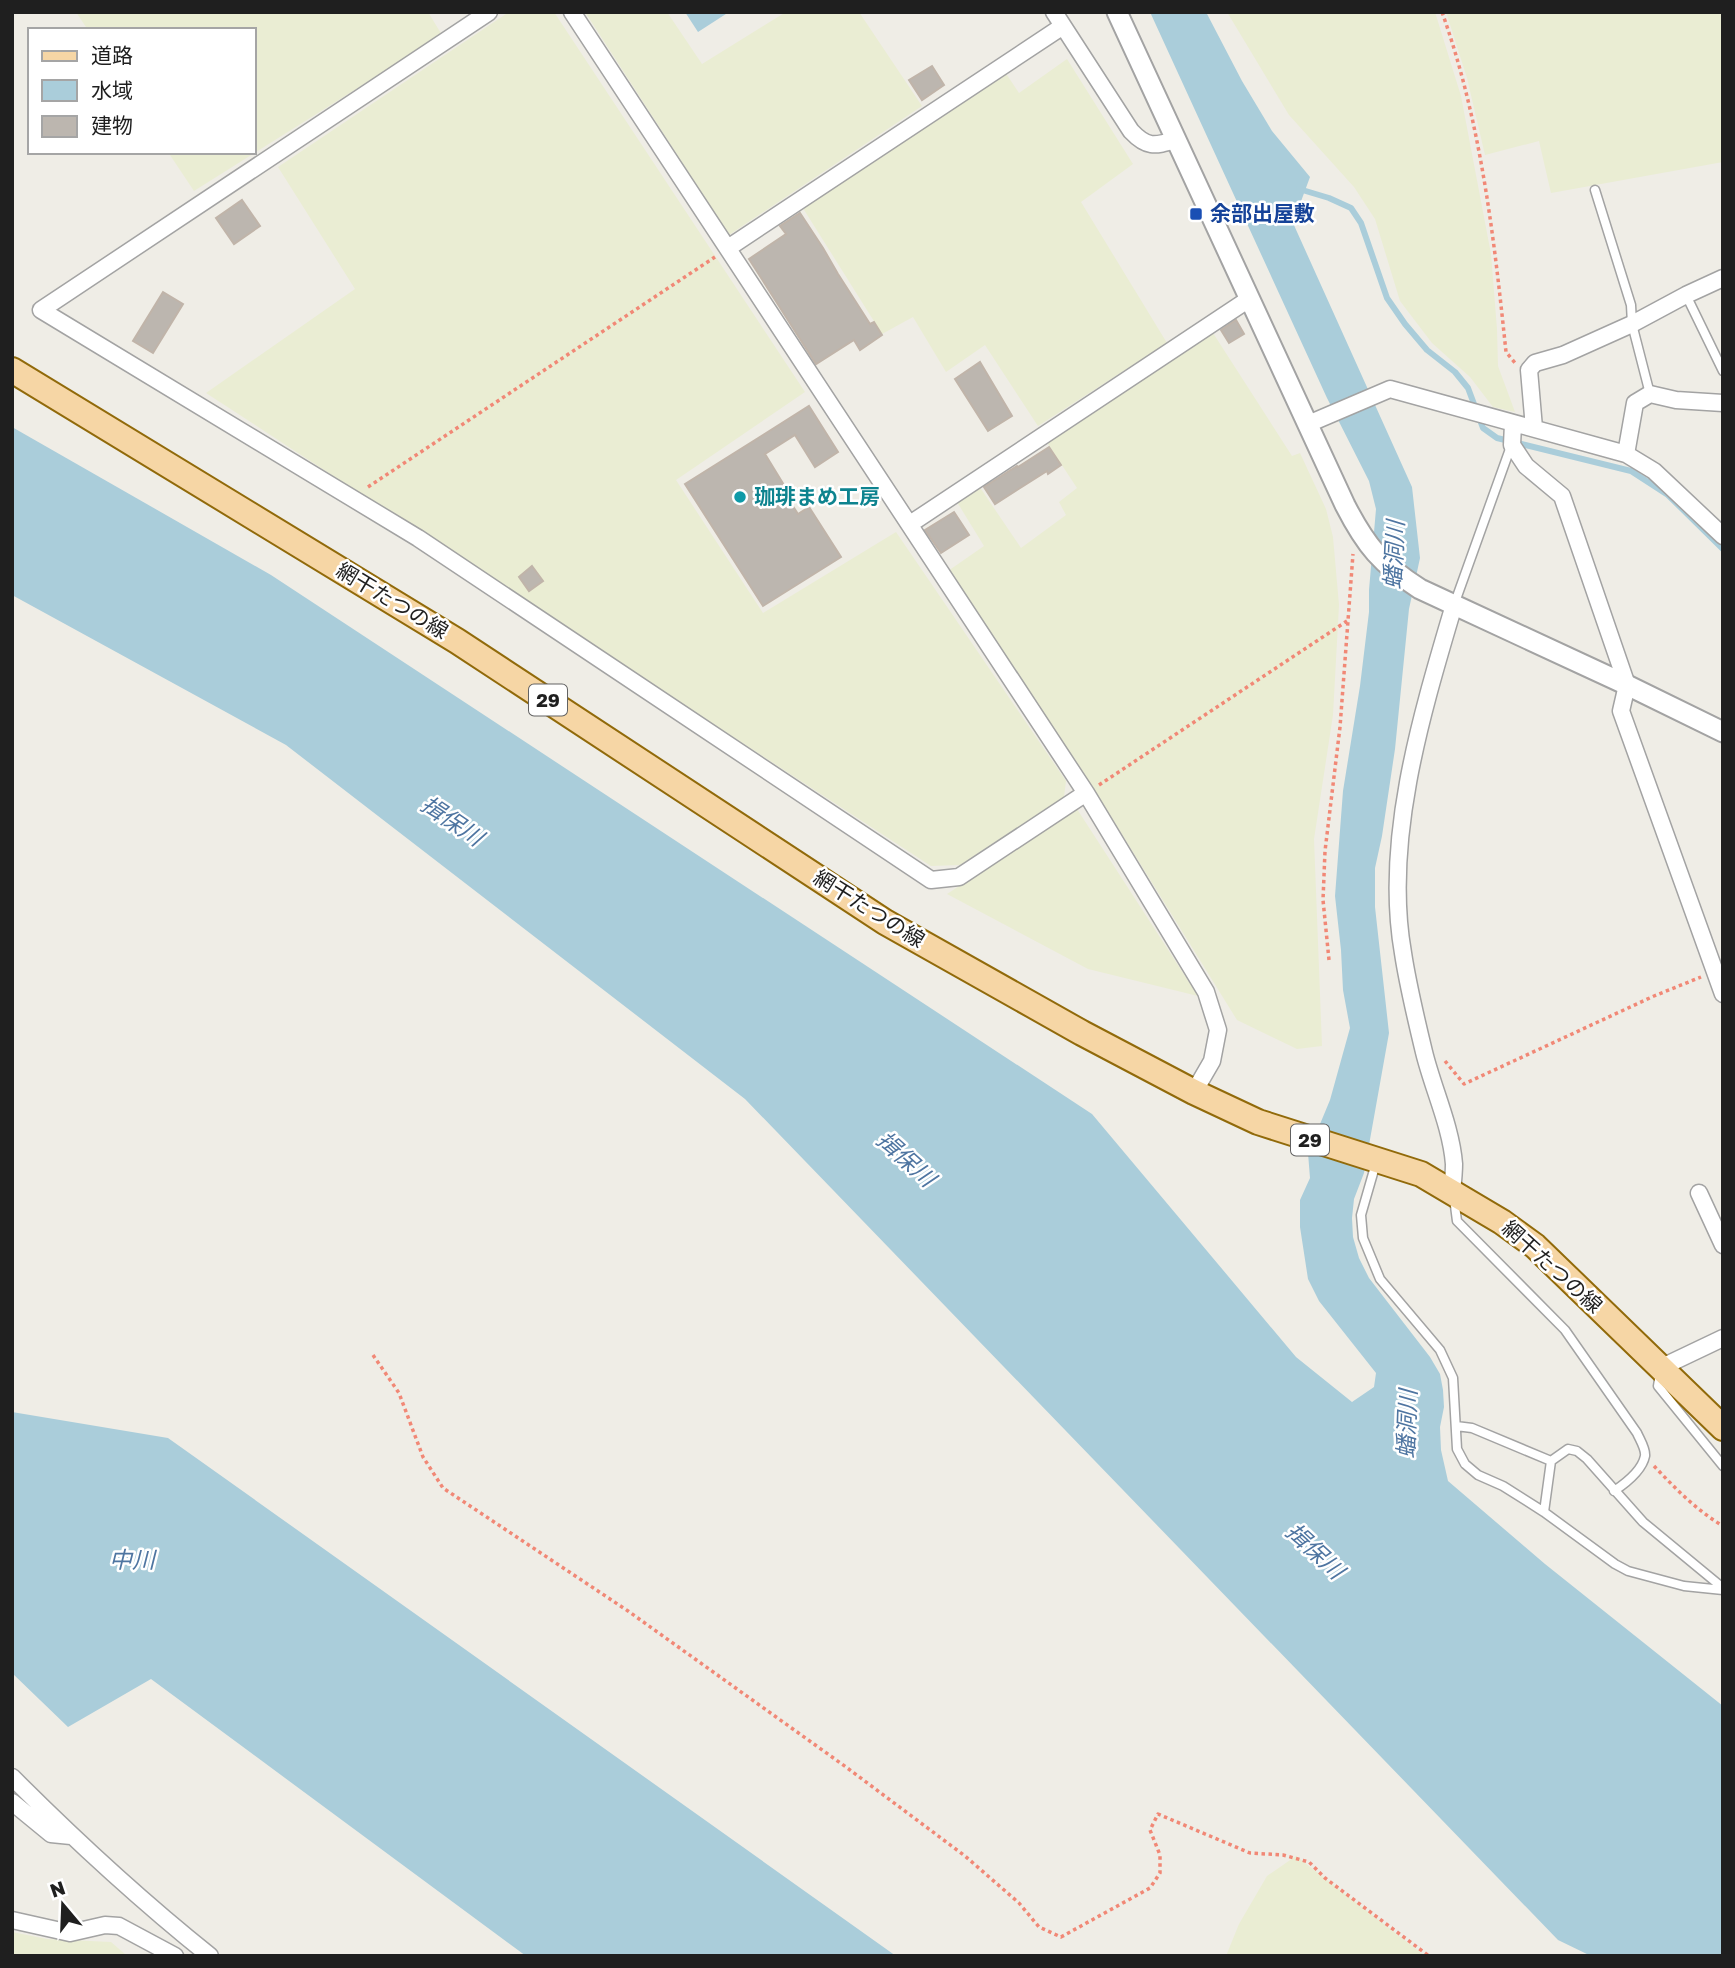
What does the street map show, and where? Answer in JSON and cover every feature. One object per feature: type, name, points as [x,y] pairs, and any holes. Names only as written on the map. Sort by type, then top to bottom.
[{"type":"main road","name":"網干たつの線","points":[[12,370],[457,640],[885,922],[1194,1092],[1258,1122],[1422,1174],[1452,1191],[1535,1246],[1723,1428]]},
{"type":"street","points":[[489,12],[41,310],[429,545],[931,880],[959,877],[1086,793]]},
{"type":"street","points":[[572,12],[1086,793],[1206,992],[1218,1030],[1212,1061],[1194,1092]]},
{"type":"street","points":[[1117,12],[1249,299],[1355,524],[1367,544],[1391,569],[1420,589],[1723,732]]},
{"type":"street","points":[[728,248],[1058,19],[1131,131],[1147,144],[1176,140]]},
{"type":"street","points":[[1534,428],[1529,370],[1535,363],[1563,355],[1632,324],[1723,278]]},
{"type":"street","points":[[910,524],[1249,299]]},
{"type":"street","points":[[1308,424],[1390,389],[1626,454],[1654,471],[1723,536]]},
{"type":"street","points":[[1626,454],[1635,403],[1650,394],[1676,400],[1723,403]]},
{"type":"street","points":[[1513,424],[1512,445],[1526,466],[1562,496],[1627,685],[1621,711],[1723,994]]},
{"type":"street","points":[[1452,1191],[1454,1166],[1451,1145],[1411,997],[1402,950],[1397,890],[1406,798],[1423,709],[1454,605]]},
{"type":"street","points":[[1699,1193],[1723,1245]]},
{"type":"street","points":[[1660,1368],[1723,1338]]},
{"type":"street","points":[[12,1777],[71,1836],[210,1956]]},
{"type":"street","points":[[12,1802],[51,1834],[71,1836]]},
{"type":"street","points":[[12,1920],[70,1933],[105,1925],[119,1926],[175,1956]]},
{"type":"lane","points":[[1595,190],[1632,305],[1632,324],[1650,394]]},
{"type":"lane","points":[[1686,295],[1723,371]]},
{"type":"lane","points":[[1454,605],[1512,445]]},
{"type":"lane","points":[[1377,1160],[1361,1214],[1363,1238],[1380,1279],[1440,1350],[1453,1377],[1457,1449],[1465,1464],[1478,1475],[1503,1486],[1544,1511],[1628,1571],[1684,1586],[1723,1589]]},
{"type":"lane","points":[[1452,1191],[1457,1221],[1565,1330],[1637,1433],[1645,1457],[1631,1480],[1614,1491]]},
{"type":"lane","points":[[1660,1368],[1658,1386],[1723,1466]]},
{"type":"lane","points":[[1456,1426],[1472,1428],[1551,1461]]},
{"type":"lane","points":[[1544,1511],[1551,1461],[1568,1448],[1577,1451],[1643,1522],[1723,1589]]},
{"type":"path","points":[[1442,12],[1458,56],[1475,127],[1492,223],[1506,352],[1515,364],[1529,370]]},
{"type":"path","points":[[352,498],[728,248]]},
{"type":"path","points":[[1329,960],[1323,900],[1325,851],[1339,727],[1355,524]]},
{"type":"path","points":[[1086,793],[1348,621]]},
{"type":"path","points":[[1440,1054],[1464,1084],[1654,996],[1715,972]]},
{"type":"path","points":[[373,1355],[399,1393],[423,1457],[443,1488],[628,1611],[846,1767],[965,1856],[1019,1903],[1040,1927],[1061,1937],[1150,1888],[1160,1872],[1160,1855],[1150,1830],[1158,1814],[1250,1853],[1283,1855],[1310,1862],[1325,1878],[1429,1956]]},
{"type":"path","points":[[1645,1457],[1678,1492],[1708,1518],[1723,1526]]},
{"type":"green space","points":[[76,12],[428,12],[442,35],[256,152],[256,28],[87,28]]},
{"type":"green space","points":[[509,12],[554,12],[805,392],[676,480],[763,613],[896,532],[1066,781],[1064,797],[960,865],[931,866],[206,393],[355,289],[278,167]]},
{"type":"green space","points":[[585,12],[667,12],[702,64],[786,12],[859,12],[922,106],[729,235]]},
{"type":"green space","points":[[1227,12],[1435,12],[1461,96],[1491,254],[1498,366],[1515,412],[1493,407],[1470,377],[1432,343],[1400,301],[1375,219],[1354,187],[1289,115]]},
{"type":"green space","points":[[1446,12],[1723,12],[1723,162],[1551,193],[1539,141],[1485,155],[1467,78]]},
{"type":"green space","points":[[1067,59],[1133,164],[1081,202],[1167,343],[1038,426],[985,345],[946,372],[913,317],[882,334],[801,205],[1003,69],[1019,93]]},
{"type":"green space","points":[[169,154],[253,154],[194,191]]},
{"type":"green space","points":[[1213,333],[1292,456],[1300,453],[1326,509],[1333,537],[1339,605],[1333,715],[1314,839],[1322,1046],[1297,1049],[1237,1020],[1084,773],[948,571],[984,546],[957,502],[979,486],[1021,548],[1066,515],[1059,502],[1077,488],[1046,441]]},
{"type":"green space","points":[[1077,809],[1198,996],[1088,969],[947,894]]},
{"type":"green space","points":[[1296,1856],[1425,1956],[1226,1956],[1239,1924],[1267,1876]]},
{"type":"green space","points":[[12,1932],[47,1939],[111,1942],[125,1954],[132,1956],[12,1956]]},
{"type":"water","points":[[685,12],[729,12],[698,32]]},
{"type":"water","points":[[1150,12],[1206,12],[1272,131],[1310,177],[1293,223],[1412,487],[1420,558],[1409,609],[1395,749],[1375,868],[1375,907],[1389,1033],[1364,1173],[1354,1199],[1353,1237],[1359,1258],[1369,1278],[1440,1374],[1444,1407],[1440,1427],[1441,1450],[1448,1481],[1545,1564],[1723,1706],[1723,1956],[1591,1956],[1558,1940],[745,1099],[286,745],[12,595],[12,427],[271,575],[1092,1114],[1296,1357],[1352,1402],[1374,1387],[1376,1373],[1319,1301],[1308,1279],[1300,1227],[1300,1200],[1310,1178],[1308,1153],[1330,1100],[1350,1028],[1343,990],[1335,896],[1343,791],[1369,612],[1376,509],[1369,481],[1327,398]]},
{"type":"water","name":"中川","points":[[12,1412],[168,1438],[896,1956],[526,1956],[151,1679],[68,1727],[12,1673]]},
{"type":"building","points":[[932,66],[944,85],[922,100],[909,80]]},
{"type":"building","points":[[242,200],[260,226],[234,244],[216,218]]},
{"type":"building","points":[[800,213],[870,324],[874,322],[882,335],[860,350],[854,340],[816,364],[749,259],[786,234],[780,226]]},
{"type":"building","points":[[163,292],[183,304],[153,353],[133,341]]},
{"type":"building","points":[[1236,320],[1244,334],[1229,343],[1221,330]]},
{"type":"building","points":[[980,362],[1012,416],[988,431],[955,379]]},
{"type":"building","name":"珈琲まめ工房","points":[[809,406],[838,452],[815,467],[795,435],[765,454],[784,485],[781,488],[798,514],[809,507],[841,557],[763,606],[685,484]]},
{"type":"building","points":[[1049,447],[1061,465],[995,504],[984,487]]},
{"type":"building","points":[[954,512],[969,535],[941,553],[925,530]]},
{"type":"building","points":[[532,566],[543,581],[529,591],[519,577]]},
{"type":"waterway","points":[[1299,189],[1351,208],[1361,223],[1387,298],[1427,350],[1455,372],[1468,388],[1483,428],[1497,438],[1631,471],[1668,495],[1723,549]]},
{"type":"place","name":"余部出屋敷","points":[[1196,214]]},
{"type":"place","name":"珈琲まめ工房","points":[[740,497]]},
{"type":"water label","name":"蟠洞川","points":[[1394,555]]},
{"type":"water label","name":"揖保川","points":[[452,821]]},
{"type":"water label","name":"揖保川","points":[[906,1159]]},
{"type":"water label","name":"蟠洞川","points":[[1407,1424]]},
{"type":"water label","name":"揖保川","points":[[1315,1551]]}]
